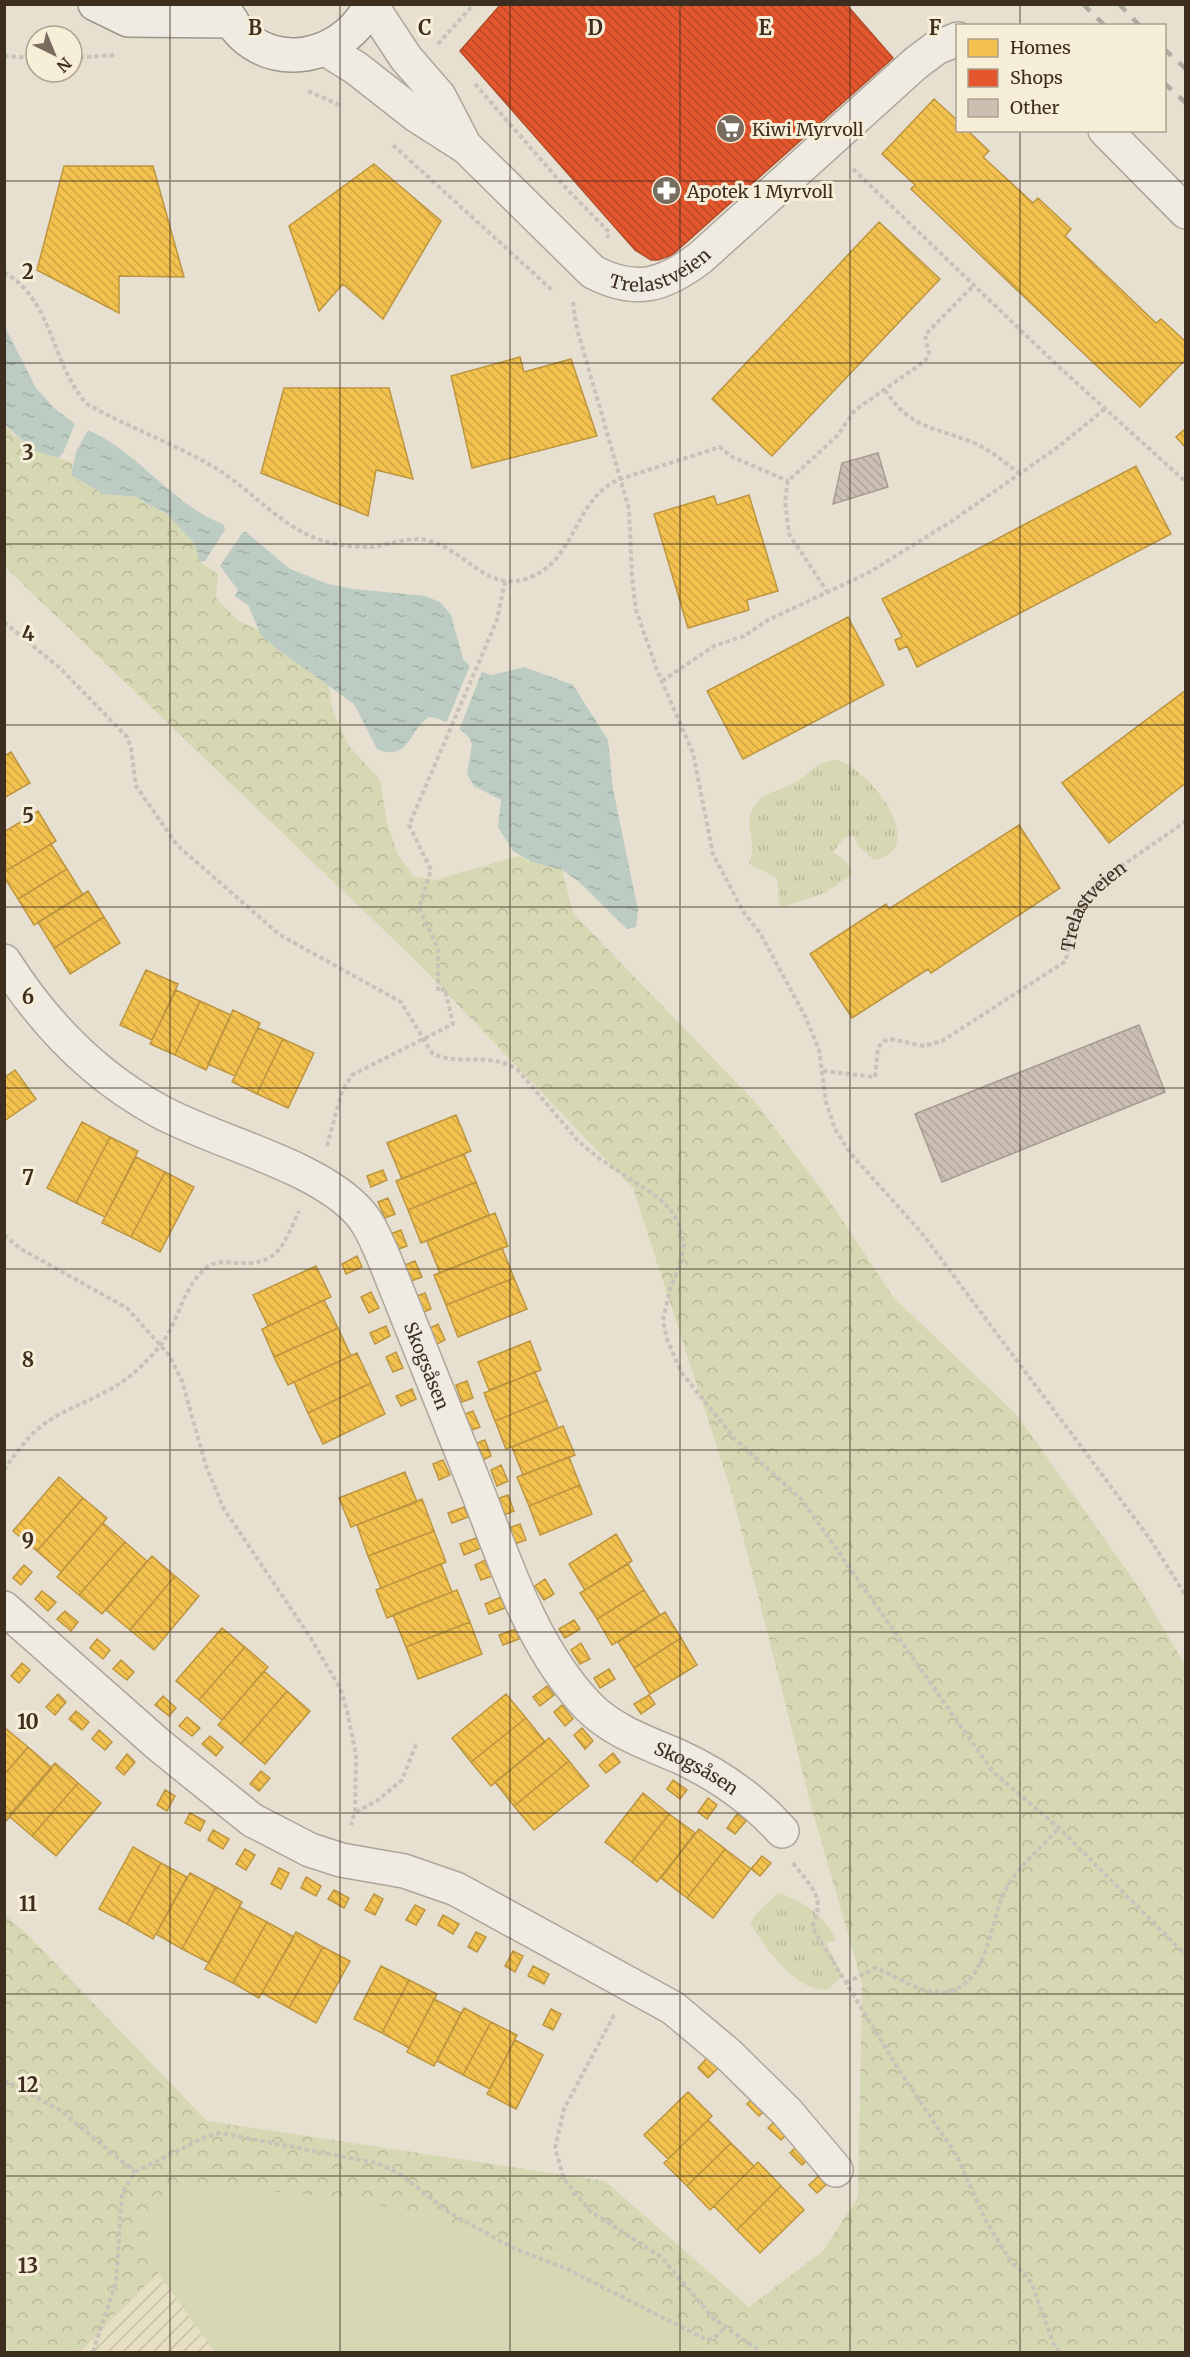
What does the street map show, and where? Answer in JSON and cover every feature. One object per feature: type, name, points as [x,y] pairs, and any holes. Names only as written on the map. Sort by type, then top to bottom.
[{"type":"street","points":[[94,4],[128,20],[227,13],[254,43],[282,54],[312,54],[327,50],[349,36],[358,27],[371,5]]},
{"type":"street","name":"Trelastveien","points":[[371,5],[406,58],[439,96],[466,147]]},
{"type":"street","name":"Trelastveien","points":[[327,50],[356,68],[416,115],[466,147],[593,272],[609,280],[644,285],[663,281],[700,258],[916,63],[936,48],[956,39]]},
{"type":"street","points":[[1107,132],[1185,212]]},
{"type":"street","name":"Skogsåsen","points":[[4,961],[47,1021],[76,1053],[108,1079],[160,1112],[314,1179],[354,1207],[371,1227],[504,1560],[537,1635],[567,1680],[589,1707],[610,1725],[720,1778],[745,1795],[782,1831]]},
{"type":"street","points":[[4,1608],[225,1800],[278,1835],[341,1860],[404,1871],[456,1889],[673,2008],[700,2028],[787,2112],[836,2170]]},
{"type":"path","points":[[438,44],[474,4]]},
{"type":"path","points":[[84,57],[124,54]]},
{"type":"path","points":[[4,56],[24,57]]},
{"type":"path","points":[[304,90],[315,92],[344,107]]},
{"type":"path","points":[[390,143],[552,290]]},
{"type":"path","points":[[827,143],[1059,367],[1185,482]]},
{"type":"path","points":[[4,272],[30,293],[39,306],[68,376],[76,391],[87,404],[219,470],[276,516],[318,539],[347,546],[372,547],[426,539],[440,544],[490,578],[505,582],[531,577],[558,559],[584,509],[609,484],[620,479],[720,447],[730,456],[788,481]]},
{"type":"path","points":[[828,593],[789,534],[785,501],[788,481],[837,436],[855,410],[925,361],[929,354],[925,335],[974,285]]},
{"type":"path","points":[[572,304],[629,509],[636,610],[662,681],[693,753],[713,854],[744,914],[760,933],[806,1018],[819,1050],[826,1102],[835,1130],[850,1153],[921,1232],[1150,1539],[1185,1596]]},
{"type":"path","points":[[885,390],[896,407],[909,418],[976,444],[1020,474]]},
{"type":"path","points":[[662,681],[714,646],[744,636],[768,620],[868,573],[942,527],[1020,474],[1106,408]]},
{"type":"path","points":[[4,1470],[20,1448],[45,1424],[74,1406],[109,1390],[135,1372],[161,1345],[194,1283],[211,1264],[260,1263],[274,1256],[288,1234],[330,1141],[346,1081],[359,1069],[423,1041],[453,1024],[445,989],[438,991],[436,984],[438,948],[419,908],[431,870],[409,825],[497,620],[505,582]]},
{"type":"path","points":[[4,622],[61,669],[127,737],[132,748],[136,786],[177,844],[196,864],[294,945],[401,1002],[432,1053],[441,1058],[485,1058],[507,1063],[517,1069],[579,1142],[600,1159],[659,1198],[670,1209],[678,1222],[684,1244],[681,1263],[670,1289],[663,1321],[681,1372],[735,1439],[802,1500],[993,1772],[1059,1828],[1185,1955]]},
{"type":"path","name":"Trelastveien","points":[[823,1071],[875,1077],[878,1048],[882,1042],[890,1039],[924,1046],[942,1041],[1066,961],[1069,938],[1079,907],[1098,886],[1185,821]]},
{"type":"path","points":[[4,1235],[21,1249],[127,1308],[161,1345],[182,1381],[206,1466],[224,1509],[310,1637],[339,1688],[347,1710],[356,1755],[355,1812],[341,1860]]},
{"type":"path","points":[[355,1812],[378,1800],[402,1780],[417,1742]]},
{"type":"path","points":[[846,1983],[875,1968],[918,1987],[940,1992],[952,1990],[966,1982],[980,1966],[987,1952],[994,1917],[1008,1886],[1059,1828]]},
{"type":"path","points":[[782,1831],[776,1839],[817,1896],[818,1915],[812,1927],[899,2070],[957,2156],[985,2219],[1011,2262],[1025,2274],[1033,2286],[1054,2344],[1060,2352]]},
{"type":"path","points":[[631,1983],[564,2109],[555,2148],[558,2164],[575,2196],[590,2211],[661,2257],[700,2304],[725,2328],[761,2352]]},
{"type":"path","points":[[4,2080],[60,2110],[135,2172]]},
{"type":"path","points":[[93,2352],[116,2282],[122,2193],[135,2172],[205,2137],[220,2133],[377,2163],[400,2174],[450,2213],[513,2248],[567,2269],[706,2340],[714,2338],[725,2328]]},
{"type":"shaded area","points":[[158,2273],[215,2352],[77,2352],[81,2349]]},
{"type":"green space","points":[[4,425],[19,439],[36,449],[73,463],[71,474],[103,494],[137,497],[166,513],[194,543],[200,562],[218,574],[216,598],[240,622],[259,630],[276,648],[328,685],[333,712],[349,746],[380,780],[387,822],[397,853],[413,876],[436,880],[518,856],[562,870],[573,913],[756,1103],[823,1191],[894,1298],[1017,1415],[1142,1592],[1185,1665],[1185,2352],[719,2352],[579,2260],[358,2199],[198,2186],[159,2203],[145,2226],[158,2273],[77,2352],[5,2352],[5,1915],[27,1934],[207,2121],[605,2181],[749,2307],[823,2251],[858,2197],[862,1983],[813,1813],[733,1497],[633,1188],[417,962],[5,567]]},
{"type":"green space","points":[[836,760],[864,777],[878,792],[889,808],[896,825],[897,841],[890,853],[874,860],[858,846],[853,835],[844,838],[833,852],[847,864],[852,874],[825,893],[780,908],[777,878],[749,864],[752,851],[751,813],[754,806],[770,793],[796,782],[819,765]]},
{"type":"green space","points":[[778,1893],[813,1910],[832,1931],[836,1940],[826,1943],[843,1976],[827,1990],[815,1988],[792,1976],[772,1955],[750,1923]]},
{"type":"green space","points":[[198,2186],[358,2199],[579,2260],[719,2352],[215,2352],[158,2273],[145,2226],[159,2203]]},
{"type":"water","points":[[4,325],[36,388],[54,408],[75,424],[63,453],[58,458],[33,450],[5,425]]},
{"type":"water","points":[[88,430],[123,451],[187,504],[223,524],[225,530],[205,561],[200,562],[194,543],[166,513],[137,497],[103,494],[71,475],[76,452]]},
{"type":"water","points":[[243,532],[246,532],[290,569],[328,584],[425,596],[440,602],[451,615],[463,659],[473,669],[491,675],[524,667],[573,685],[608,740],[613,789],[638,910],[636,927],[627,929],[578,881],[562,870],[532,862],[513,851],[498,827],[501,800],[474,786],[467,774],[472,744],[466,734],[448,722],[429,717],[403,748],[388,752],[377,749],[354,704],[261,635],[248,605],[234,596],[238,590],[220,566]]},
{"type":"pier","points":[[471,663],[483,669],[458,733],[445,726]]},
{"type":"building: Homes","points":[[934,99],[956,119],[956,132],[969,132],[989,151],[983,157],[1033,203],[1038,198],[1071,229],[1065,236],[1156,323],[1161,319],[1186,342],[1186,359],[1140,407],[911,189],[915,185],[882,154]]},
{"type":"building: Homes","points":[[374,164],[441,221],[383,319],[343,284],[319,311],[289,226]]},
{"type":"building: Homes","points":[[64,166],[153,166],[184,277],[119,276],[119,313],[37,270]]},
{"type":"building: Homes","points":[[879,222],[940,279],[772,456],[712,399]]},
{"type":"building: Homes","points":[[520,357],[524,372],[571,359],[597,436],[472,468],[451,376]]},
{"type":"building: Homes","points":[[284,388],[389,388],[413,479],[376,470],[368,516],[261,473]]},
{"type":"building: Homes","points":[[1186,428],[1186,448],[1176,437]]},
{"type":"building: Homes","points":[[1136,466],[1171,534],[917,667],[907,646],[899,650],[895,640],[902,637],[882,599]]},
{"type":"building: Homes","points":[[749,495],[778,591],[747,600],[749,610],[688,628],[654,514],[714,496],[717,505]]},
{"type":"building: Homes","points":[[848,617],[884,685],[743,759],[707,691]]},
{"type":"building: Homes","points":[[1186,690],[1186,783],[1109,843],[1062,783]]},
{"type":"building: Homes","points":[[11,752],[30,783],[4,798],[4,756]]},
{"type":"building: Homes","points":[[38,811],[56,841],[6,871],[4,832]]},
{"type":"building: Homes","points":[[1019,825],[1060,888],[931,973],[928,969],[852,1018],[810,954],[886,904],[889,909]]},
{"type":"building: Homes","points":[[51,844],[67,869],[18,899],[4,877],[4,872]]},
{"type":"building: Homes","points":[[67,869],[83,895],[34,925],[18,899]]},
{"type":"building: Homes","points":[[88,891],[104,917],[54,948],[38,922]]},
{"type":"building: Homes","points":[[104,917],[120,943],[70,974],[54,948]]},
{"type":"building: Homes","points":[[146,970],[178,984],[152,1040],[120,1025]]},
{"type":"building: Homes","points":[[176,990],[200,1001],[175,1055],[150,1044]]},
{"type":"building: Homes","points":[[200,1001],[231,1015],[206,1070],[175,1055]]},
{"type":"building: Homes","points":[[233,1010],[260,1023],[235,1076],[208,1064]]},
{"type":"building: Homes","points":[[258,1028],[283,1039],[257,1094],[232,1082]]},
{"type":"building: Homes","points":[[283,1039],[314,1053],[288,1108],[257,1094]]},
{"type":"building: Homes","points":[[15,1070],[36,1099],[4,1121],[4,1078]]},
{"type":"building: Homes","points":[[456,1115],[471,1151],[402,1179],[387,1143]]},
{"type":"building: Homes","points":[[82,1122],[110,1137],[76,1203],[47,1188]]},
{"type":"building: Homes","points":[[110,1137],[138,1151],[105,1217],[76,1203]]},
{"type":"building: Homes","points":[[464,1154],[476,1182],[408,1210],[396,1181]]},
{"type":"building: Homes","points":[[136,1157],[165,1172],[131,1237],[102,1223]]},
{"type":"building: Homes","points":[[383,1170],[387,1180],[371,1187],[367,1176]]},
{"type":"building: Homes","points":[[165,1172],[194,1187],[160,1252],[131,1237]]},
{"type":"building: Homes","points":[[476,1182],[489,1215],[421,1243],[408,1210]]},
{"type":"building: Homes","points":[[388,1198],[395,1214],[385,1218],[378,1202]]},
{"type":"building: Homes","points":[[495,1213],[508,1246],[440,1273],[427,1241]]},
{"type":"building: Homes","points":[[401,1230],[407,1246],[396,1250],[390,1234]]},
{"type":"building: Homes","points":[[502,1248],[514,1278],[446,1305],[434,1275]]},
{"type":"building: Homes","points":[[357,1256],[362,1267],[346,1274],[342,1264]]},
{"type":"building: Homes","points":[[415,1261],[422,1277],[411,1281],[405,1265]]},
{"type":"building: Homes","points":[[316,1266],[331,1297],[268,1326],[253,1295]]},
{"type":"building: Homes","points":[[514,1278],[527,1309],[458,1337],[446,1305]]},
{"type":"building: Homes","points":[[371,1292],[379,1308],[369,1313],[361,1297]]},
{"type":"building: Homes","points":[[425,1293],[431,1309],[421,1313],[414,1297]]},
{"type":"building: Homes","points":[[324,1300],[338,1328],[274,1357],[262,1329]]},
{"type":"building: Homes","points":[[438,1324],[445,1340],[435,1345],[428,1329]]},
{"type":"building: Homes","points":[[386,1326],[390,1336],[375,1344],[370,1333]]},
{"type":"building: Homes","points":[[338,1328],[351,1356],[288,1385],[274,1357]]},
{"type":"building: Homes","points":[[530,1341],[541,1370],[489,1390],[478,1362]]},
{"type":"building: Homes","points":[[396,1352],[403,1368],[393,1372],[386,1357]]},
{"type":"building: Homes","points":[[357,1353],[371,1383],[308,1413],[294,1382]]},
{"type":"building: Homes","points":[[535,1372],[547,1400],[495,1421],[484,1393]]},
{"type":"building: Homes","points":[[467,1381],[473,1398],[462,1402],[456,1385]]},
{"type":"building: Homes","points":[[371,1383],[385,1414],[323,1444],[308,1413]]},
{"type":"building: Homes","points":[[412,1389],[416,1399],[401,1406],[396,1396]]},
{"type":"building: Homes","points":[[547,1400],[558,1428],[506,1449],[495,1421]]},
{"type":"building: Homes","points":[[473,1411],[480,1427],[469,1431],[463,1415]]},
{"type":"building: Homes","points":[[563,1426],[575,1455],[523,1475],[512,1447]]},
{"type":"building: Homes","points":[[485,1440],[491,1456],[481,1461],[474,1444]]},
{"type":"building: Homes","points":[[569,1457],[580,1485],[529,1506],[517,1477]]},
{"type":"building: Homes","points":[[443,1460],[450,1475],[439,1480],[433,1464]]},
{"type":"building: Homes","points":[[501,1465],[508,1481],[497,1486],[491,1470]]},
{"type":"building: Homes","points":[[405,1472],[417,1502],[351,1527],[339,1498]]},
{"type":"building: Homes","points":[[59,1477],[83,1498],[37,1551],[13,1531]]},
{"type":"building: Homes","points":[[580,1485],[592,1514],[540,1535],[529,1506]]},
{"type":"building: Homes","points":[[508,1495],[514,1511],[504,1515],[497,1499]]},
{"type":"building: Homes","points":[[83,1498],[107,1518],[61,1572],[37,1551]]},
{"type":"building: Homes","points":[[422,1499],[434,1531],[368,1556],[357,1525]]},
{"type":"building: Homes","points":[[464,1507],[468,1517],[452,1523],[448,1513]]},
{"type":"building: Homes","points":[[103,1523],[125,1542],[79,1595],[57,1577]]},
{"type":"building: Homes","points":[[520,1524],[526,1540],[515,1544],[509,1528]]},
{"type":"building: Homes","points":[[434,1531],[446,1562],[381,1588],[368,1556]]},
{"type":"building: Homes","points":[[616,1534],[632,1561],[585,1590],[569,1564]]},
{"type":"building: Homes","points":[[476,1538],[481,1548],[464,1555],[460,1544]]},
{"type":"building: Homes","points":[[125,1542],[147,1561],[102,1614],[79,1595]]},
{"type":"building: Homes","points":[[152,1556],[175,1576],[130,1630],[106,1610]]},
{"type":"building: Homes","points":[[485,1560],[492,1576],[481,1580],[475,1565]]},
{"type":"building: Homes","points":[[441,1564],[452,1592],[387,1618],[376,1590]]},
{"type":"building: Homes","points":[[628,1564],[644,1590],[597,1619],[580,1593]]},
{"type":"building: Homes","points":[[24,1565],[32,1572],[21,1585],[13,1578]]},
{"type":"building: Homes","points":[[175,1576],[199,1596],[154,1650],[130,1630]]},
{"type":"building: Homes","points":[[545,1579],[554,1594],[544,1600],[535,1586]]},
{"type":"building: Homes","points":[[457,1590],[470,1622],[406,1647],[393,1615]]},
{"type":"building: Homes","points":[[644,1590],[660,1615],[612,1645],[597,1619]]},
{"type":"building: Homes","points":[[42,1591],[56,1602],[48,1611],[35,1599]]},
{"type":"building: Homes","points":[[501,1597],[505,1608],[489,1614],[485,1604]]},
{"type":"building: Homes","points":[[65,1611],[78,1622],[71,1631],[57,1619]]},
{"type":"building: Homes","points":[[665,1612],[681,1638],[634,1668],[618,1642]]},
{"type":"building: Homes","points":[[574,1620],[580,1629],[565,1638],[559,1629]]},
{"type":"building: Homes","points":[[470,1622],[482,1654],[418,1679],[406,1647]]},
{"type":"building: Homes","points":[[222,1628],[245,1647],[199,1700],[176,1681]]},
{"type":"building: Homes","points":[[516,1629],[519,1639],[503,1645],[499,1635]]},
{"type":"building: Homes","points":[[681,1638],[697,1665],[650,1694],[634,1668]]},
{"type":"building: Homes","points":[[97,1639],[110,1650],[103,1659],[90,1648]]},
{"type":"building: Homes","points":[[581,1643],[590,1659],[580,1664],[571,1650]]},
{"type":"building: Homes","points":[[245,1647],[268,1667],[222,1720],[199,1700]]},
{"type":"building: Homes","points":[[121,1660],[134,1672],[127,1680],[113,1669]]},
{"type":"building: Homes","points":[[22,1663],[30,1670],[19,1683],[11,1676]]},
{"type":"building: Homes","points":[[609,1669],[615,1679],[600,1688],[594,1678]]},
{"type":"building: Homes","points":[[264,1671],[287,1691],[241,1744],[218,1725]]},
{"type":"building: Homes","points":[[547,1686],[554,1695],[540,1706],[533,1697]]},
{"type":"building: Homes","points":[[287,1691],[310,1711],[265,1764],[241,1744]]},
{"type":"building: Homes","points":[[58,1694],[66,1702],[55,1715],[46,1707]]},
{"type":"building: Homes","points":[[506,1694],[526,1718],[471,1762],[452,1738]]},
{"type":"building: Homes","points":[[649,1695],[655,1704],[641,1714],[634,1704]]},
{"type":"building: Homes","points":[[163,1696],[176,1708],[169,1716],[155,1705]]},
{"type":"building: Homes","points":[[562,1705],[573,1719],[565,1726],[554,1712]]},
{"type":"building: Homes","points":[[76,1711],[89,1722],[82,1730],[69,1719]]},
{"type":"building: Homes","points":[[187,1717],[200,1728],[192,1736],[179,1726]]},
{"type":"building: Homes","points":[[526,1718],[545,1742],[491,1786],[471,1762]]},
{"type":"building: Homes","points":[[582,1728],[593,1741],[585,1749],[574,1735]]},
{"type":"building: Homes","points":[[4,1729],[28,1747],[4,1775]]},
{"type":"building: Homes","points":[[99,1730],[112,1742],[105,1750],[92,1739]]},
{"type":"building: Homes","points":[[210,1736],[223,1747],[216,1756],[202,1744]]},
{"type":"building: Homes","points":[[549,1738],[569,1761],[514,1806],[495,1782]]},
{"type":"building: Homes","points":[[28,1747],[52,1768],[6,1821],[4,1775]]},
{"type":"building: Homes","points":[[613,1753],[620,1762],[606,1773],[599,1765]]},
{"type":"building: Homes","points":[[127,1754],[135,1762],[124,1775],[116,1768]]},
{"type":"building: Homes","points":[[569,1761],[589,1786],[534,1830],[514,1806]]},
{"type":"building: Homes","points":[[55,1763],[78,1783],[32,1836],[9,1816]]},
{"type":"building: Homes","points":[[261,1771],[270,1778],[259,1791],[250,1784]]},
{"type":"building: Homes","points":[[673,1780],[687,1790],[680,1799],[667,1789]]},
{"type":"building: Homes","points":[[78,1783],[101,1803],[56,1856],[32,1836]]},
{"type":"building: Homes","points":[[165,1790],[175,1796],[167,1811],[157,1805]]},
{"type":"building: Homes","points":[[643,1793],[669,1814],[632,1862],[605,1842]]},
{"type":"building: Homes","points":[[708,1798],[717,1805],[707,1819],[698,1812]]},
{"type":"building: Homes","points":[[190,1813],[205,1821],[200,1831],[185,1823]]},
{"type":"building: Homes","points":[[669,1814],[695,1833],[657,1882],[632,1862]]},
{"type":"building: Homes","points":[[737,1814],[746,1821],[735,1834],[727,1828]]},
{"type":"building: Homes","points":[[699,1829],[725,1849],[687,1898],[661,1878]]},
{"type":"building: Homes","points":[[213,1830],[229,1839],[223,1849],[208,1840]]},
{"type":"building: Homes","points":[[133,1847],[161,1863],[127,1924],[99,1909]]},
{"type":"building: Homes","points":[[245,1849],[255,1855],[246,1870],[236,1864]]},
{"type":"building: Homes","points":[[725,1849],[751,1869],[713,1918],[687,1898]]},
{"type":"building: Homes","points":[[762,1856],[771,1863],[760,1876],[751,1869]]},
{"type":"building: Homes","points":[[161,1863],[187,1877],[153,1939],[127,1924]]},
{"type":"building: Homes","points":[[279,1868],[289,1873],[281,1889],[271,1884]]},
{"type":"building: Homes","points":[[190,1873],[216,1887],[182,1949],[156,1934]]},
{"type":"building: Homes","points":[[306,1877],[321,1886],[316,1896],[301,1888]]},
{"type":"building: Homes","points":[[216,1887],[242,1902],[209,1963],[182,1949]]},
{"type":"building: Homes","points":[[334,1890],[349,1898],[344,1908],[328,1899]]},
{"type":"building: Homes","points":[[374,1894],[383,1899],[375,1915],[365,1910]]},
{"type":"building: Homes","points":[[415,1905],[425,1910],[416,1925],[406,1920]]},
{"type":"building: Homes","points":[[239,1907],[267,1922],[233,1983],[205,1969]]},
{"type":"building: Homes","points":[[443,1915],[459,1924],[453,1934],[438,1925]]},
{"type":"building: Homes","points":[[267,1922],[294,1937],[259,1998],[233,1983]]},
{"type":"building: Homes","points":[[296,1932],[323,1947],[289,2008],[262,1993]]},
{"type":"building: Homes","points":[[476,1932],[486,1937],[477,1952],[468,1947]]},
{"type":"building: Homes","points":[[323,1947],[350,1961],[316,2023],[289,2008]]},
{"type":"building: Homes","points":[[513,1951],[523,1956],[515,1972],[505,1966]]},
{"type":"building: Homes","points":[[381,1966],[409,1980],[382,2033],[354,2019]]},
{"type":"building: Homes","points":[[533,1966],[549,1974],[544,1984],[528,1976]]},
{"type":"building: Homes","points":[[409,1980],[437,1994],[409,2048],[382,2033]]},
{"type":"building: Homes","points":[[434,1999],[461,2013],[434,2066],[407,2052]]},
{"type":"building: Homes","points":[[464,2008],[491,2022],[463,2075],[437,2061]]},
{"type":"building: Homes","points":[[551,2009],[561,2014],[553,2030],[543,2025]]},
{"type":"building: Homes","points":[[491,2022],[517,2035],[490,2089],[463,2075]]},
{"type":"building: Homes","points":[[515,2040],[543,2055],[516,2109],[487,2094]]},
{"type":"building: Homes","points":[[707,2058],[718,2068],[708,2078],[698,2068]]},
{"type":"building: Homes","points":[[688,2092],[712,2116],[668,2159],[644,2135]]},
{"type":"building: Homes","points":[[755,2096],[767,2108],[759,2116],[747,2104]]},
{"type":"building: Homes","points":[[708,2120],[731,2143],[687,2186],[664,2163]]},
{"type":"building: Homes","points":[[776,2120],[789,2132],[781,2140],[768,2128]]},
{"type":"building: Homes","points":[[731,2143],[754,2166],[710,2210],[687,2186]]},
{"type":"building: Homes","points":[[798,2145],[810,2158],[802,2165],[790,2153]]},
{"type":"building: Homes","points":[[758,2162],[781,2186],[737,2230],[714,2206]]},
{"type":"building: Homes","points":[[822,2173],[830,2181],[817,2193],[809,2185]]},
{"type":"building: Homes","points":[[781,2186],[804,2210],[760,2253],[737,2230]]},
{"type":"building: Shops","points":[[501,4],[846,4],[893,58],[672,255],[651,260],[635,250],[460,51]]},
{"type":"building: Other","points":[[878,453],[888,487],[833,504],[842,463]]},
{"type":"building: Other","points":[[1139,1025],[1165,1092],[942,1182],[915,1114]]},
{"type":"railway","points":[[1083,4],[1103,24]]},
{"type":"railway","points":[[1119,4],[1138,24]]},
{"type":"railway","points":[[1166,51],[1186,69]]},
{"type":"railway","points":[[1166,85],[1186,103]]},
{"type":"place","name":"Kiwi Myrvoll","points":[[731,129]]},
{"type":"place","name":"Apotek 1 Myrvoll","points":[[666,191]]}]
